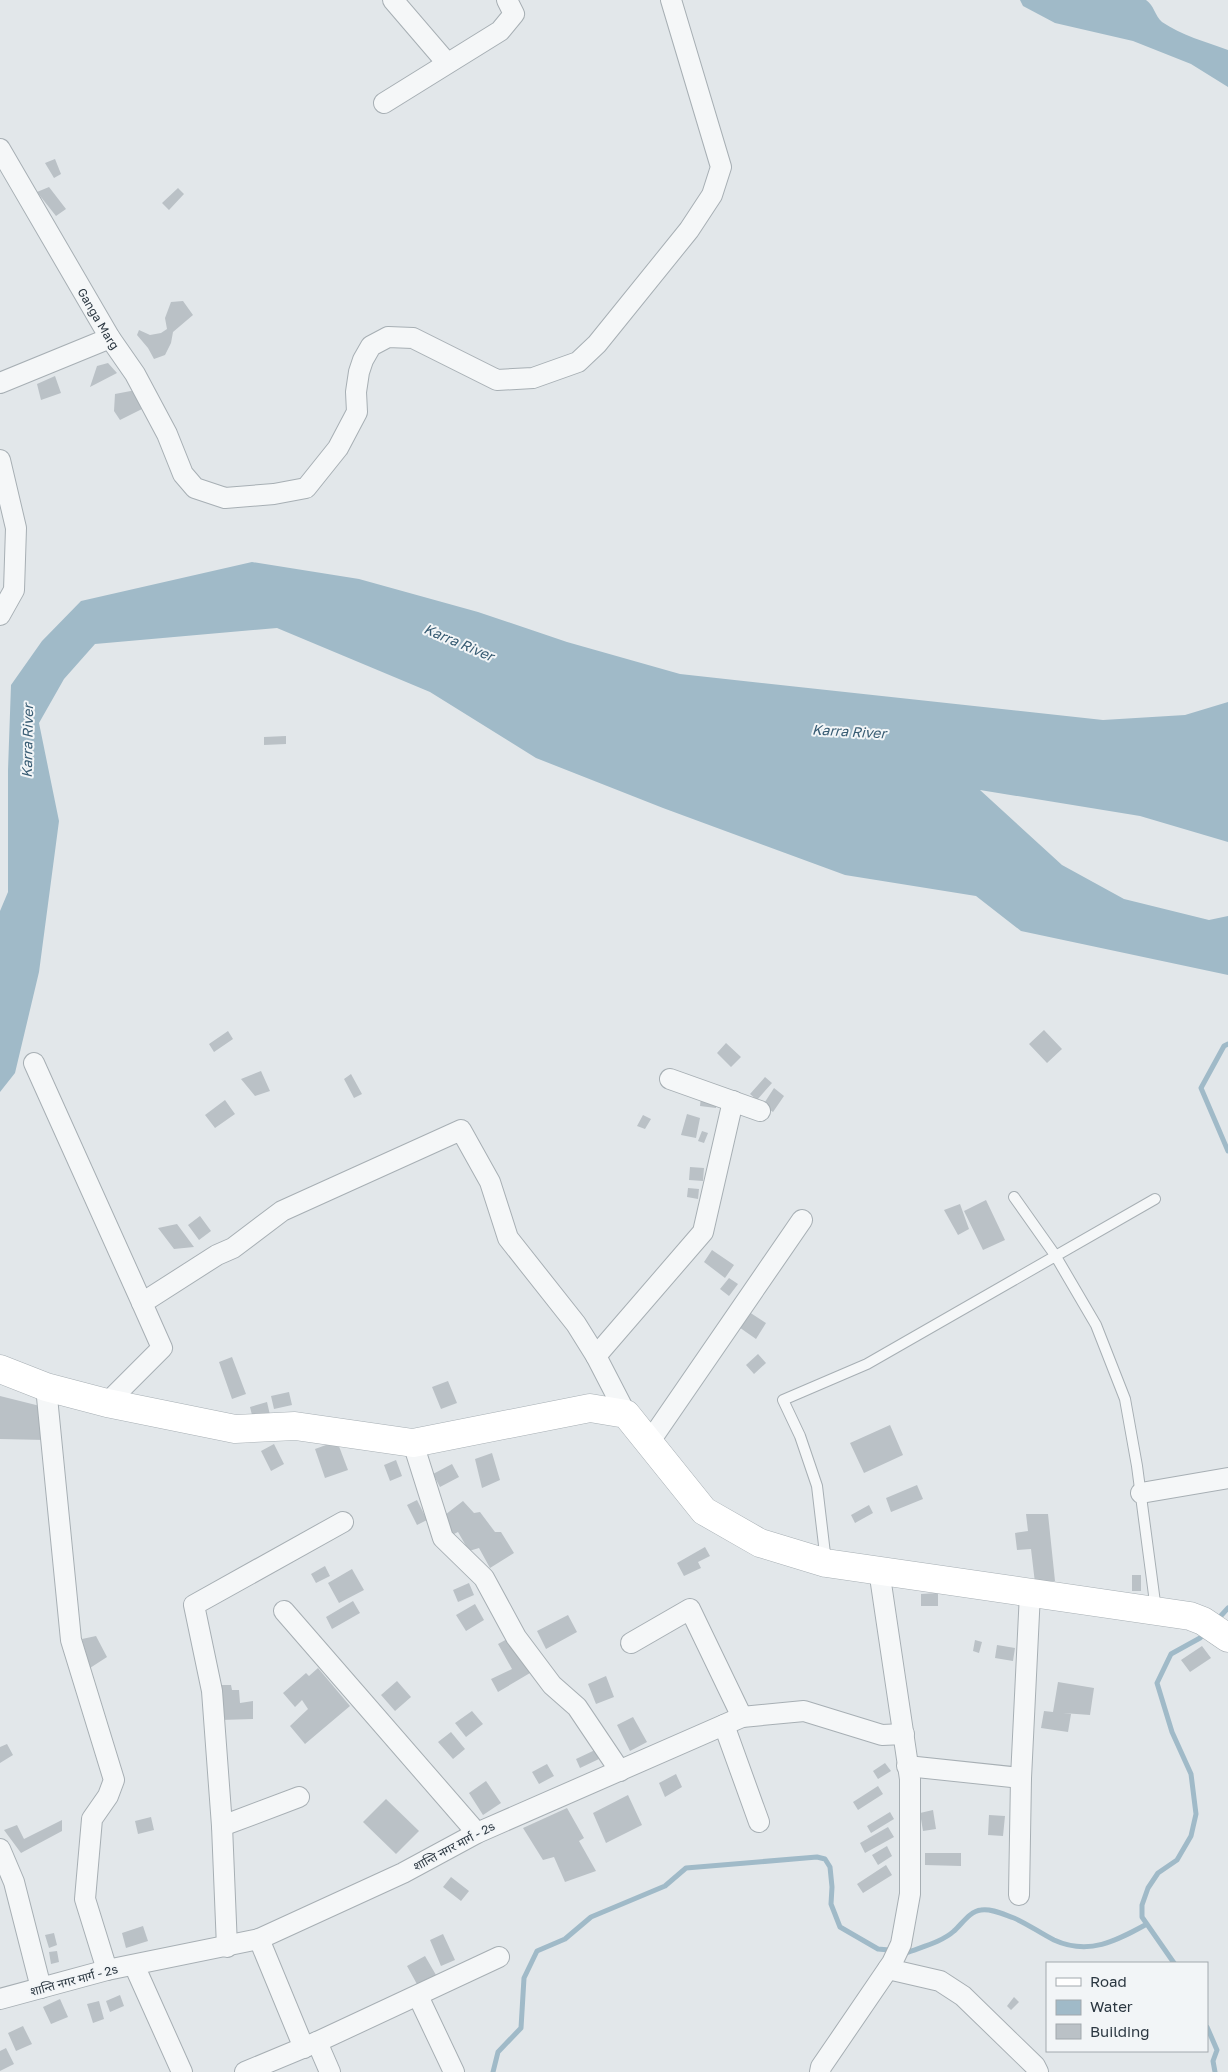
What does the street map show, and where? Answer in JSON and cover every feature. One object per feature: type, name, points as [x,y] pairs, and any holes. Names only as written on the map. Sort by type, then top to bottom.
[{"type":"main road","points":[[0,1369],[46,1388],[107,1403],[235,1429],[295,1426],[412,1443],[590,1408],[626,1414],[648,1444],[704,1511],[760,1543],[826,1563],[1190,1616],[1218,1632]]},
{"type":"street","points":[[393,0],[446,63]]},
{"type":"street","points":[[384,102],[500,31],[514,14],[507,0]]},
{"type":"street","name":"Ganga Marg","points":[[0,149],[110,338],[135,374],[167,434],[183,474],[195,488],[225,498],[274,494],[306,488],[338,448],[356,412],[356,392],[363,360],[371,346],[388,337],[413,338],[496,380],[533,378],[578,362],[597,344],[689,230],[712,195],[721,167],[672,0]]},
{"type":"street","points":[[0,383],[110,338]]},
{"type":"street","points":[[0,460],[16,528],[14,590],[0,615]]},
{"type":"street","points":[[34,1063],[162,1348],[107,1403]]},
{"type":"street","points":[[670,1079],[760,1111]]},
{"type":"street","points":[[596,1356],[703,1232],[733,1101]]},
{"type":"street","points":[[142,1303],[217,1255],[232,1248],[282,1211],[461,1130],[490,1182],[508,1238],[576,1324],[596,1356],[626,1414]]},
{"type":"street","points":[[648,1444],[802,1220]]},
{"type":"street","points":[[46,1388],[72,1640],[114,1780],[108,1796],[92,1819],[84,1899],[107,1970]]},
{"type":"street","points":[[412,1443],[442,1538],[484,1578],[516,1637],[552,1685],[577,1707],[620,1772]]},
{"type":"street","points":[[1141,1493],[1228,1478]]},
{"type":"street","points":[[227,1947],[222,1826],[212,1691],[194,1605],[343,1522]]},
{"type":"street","points":[[820,2072],[821,2067],[888,1969],[901,1944],[910,1894],[910,1779],[879,1570]]},
{"type":"street","points":[[1019,1895],[1021,1778],[1030,1593]]},
{"type":"street","points":[[631,1643],[690,1610],[733,1721],[759,1822]]},
{"type":"street","points":[[284,1611],[477,1833]]},
{"type":"street","name":"शान्ति नगर मार्ग - 2s","points":[[0,2000],[107,1970],[259,1939],[403,1873],[477,1833],[733,1721],[804,1711],[882,1735],[904,1734]]},
{"type":"street","points":[[907,1766],[1021,1778]]},
{"type":"street","points":[[222,1826],[299,1797]]},
{"type":"street","points":[[0,1849],[14,1882],[40,1988]]},
{"type":"street","points":[[259,1939],[311,2045],[330,2072]]},
{"type":"street","points":[[245,2072],[311,2045],[499,1957]]},
{"type":"street","points":[[134,1965],[182,2072]]},
{"type":"street","points":[[888,1969],[940,1981],[963,1996],[1035,2066],[1038,2072]]},
{"type":"street","points":[[418,1996],[454,2072]]},
{"type":"lane","points":[[1014,1197],[1056,1255],[1096,1325],[1125,1399],[1141,1493],[1156,1611]]},
{"type":"lane","points":[[826,1563],[816,1486],[800,1436],[783,1400],[867,1364],[1155,1199]]},
{"type":"water","points":[[1020,0],[1146,0],[1160,20],[1169,27],[1228,50],[1228,87],[1191,64],[1133,41],[1055,23],[1023,6]]},
{"type":"water","name":"Karra River","points":[[252,562],[359,579],[478,612],[567,642],[680,674],[1103,720],[1185,715],[1228,702],[1228,842],[1140,816],[980,790],[1062,865],[1124,899],[1209,920],[1228,916],[1228,975],[1021,931],[976,896],[845,875],[663,808],[536,758],[430,692],[277,628],[95,644],[64,679],[39,723],[59,821],[39,972],[15,1073],[0,1092],[0,911],[8,892],[8,770],[11,685],[42,641],[81,601]]},
{"type":"building","points":[[55,159],[61,174],[54,178],[45,163]]},
{"type":"building","points":[[49,187],[66,209],[56,216],[37,192]]},
{"type":"building","points":[[178,188],[184,194],[169,210],[162,203]]},
{"type":"building","points":[[183,301],[193,315],[173,332],[171,343],[165,355],[154,359],[137,335],[139,330],[150,335],[161,333],[167,329],[165,318],[171,302]]},
{"type":"building","points":[[108,363],[117,373],[90,387],[97,366]]},
{"type":"building","points":[[55,376],[61,393],[41,400],[37,384]]},
{"type":"building","points":[[136,390],[142,409],[120,420],[114,411],[115,394]]},
{"type":"building","points":[[286,736],[286,744],[264,745],[264,737]]},
{"type":"building","points":[[1044,1030],[1062,1049],[1047,1063],[1029,1044]]},
{"type":"building","points":[[228,1031],[233,1039],[214,1052],[209,1044]]},
{"type":"building","points":[[726,1043],[741,1057],[731,1067],[717,1053]]},
{"type":"building","points":[[261,1071],[270,1091],[255,1096],[241,1079]]},
{"type":"building","points":[[351,1074],[362,1094],[354,1098],[344,1079]]},
{"type":"building","points":[[765,1077],[772,1083],[757,1100],[750,1094]]},
{"type":"building","points":[[774,1088],[784,1096],[773,1112],[763,1105]]},
{"type":"building","points":[[701,1097],[717,1098],[716,1108],[700,1106]]},
{"type":"building","points":[[225,1100],[235,1114],[215,1128],[205,1115]]},
{"type":"building","points":[[687,1114],[700,1118],[696,1138],[681,1135]]},
{"type":"building","points":[[643,1115],[651,1119],[645,1129],[637,1126]]},
{"type":"building","points":[[702,1131],[708,1133],[704,1143],[698,1141]]},
{"type":"building","points":[[690,1167],[704,1168],[703,1181],[689,1180]]},
{"type":"building","points":[[688,1188],[699,1189],[698,1199],[687,1197]]},
{"type":"building","points":[[986,1200],[1005,1240],[983,1250],[964,1211]]},
{"type":"building","points":[[960,1204],[969,1229],[958,1235],[944,1210]]},
{"type":"building","points":[[200,1216],[211,1231],[199,1240],[188,1225]]},
{"type":"building","points":[[177,1224],[194,1247],[174,1249],[158,1228]]},
{"type":"building","points":[[712,1250],[734,1265],[725,1278],[704,1262]]},
{"type":"building","points":[[729,1278],[738,1284],[729,1296],[720,1289]]},
{"type":"building","points":[[746,1310],[766,1323],[756,1339],[736,1325]]},
{"type":"building","points":[[758,1354],[766,1363],[754,1374],[746,1365]]},
{"type":"building","points":[[232,1357],[246,1394],[232,1399],[219,1362]]},
{"type":"building","points":[[448,1381],[457,1403],[441,1409],[432,1387]]},
{"type":"building","points":[[289,1392],[292,1405],[274,1409],[271,1396]]},
{"type":"building","points":[[0,1396],[40,1406],[46,1440],[0,1439]]},
{"type":"building","points":[[267,1402],[270,1415],[253,1419],[250,1407]]},
{"type":"building","points":[[890,1425],[903,1455],[864,1473],[850,1443]]},
{"type":"building","points":[[337,1441],[348,1470],[325,1478],[315,1449]]},
{"type":"building","points":[[274,1444],[284,1464],[271,1471],[261,1451]]},
{"type":"building","points":[[492,1453],[500,1480],[482,1488],[475,1459]]},
{"type":"building","points":[[396,1460],[402,1476],[390,1481],[384,1465]]},
{"type":"building","points":[[452,1464],[459,1477],[440,1487],[433,1474]]},
{"type":"building","points":[[917,1485],[923,1499],[891,1512],[886,1498]]},
{"type":"building","points":[[417,1500],[427,1520],[417,1525],[407,1505]]},
{"type":"building","points":[[463,1501],[474,1513],[480,1512],[495,1532],[501,1532],[514,1553],[490,1568],[479,1548],[469,1551],[458,1532],[450,1536],[441,1518]]},
{"type":"building","points":[[869,1505],[873,1513],[855,1523],[851,1515]]},
{"type":"building","points":[[1026,1514],[1048,1514],[1055,1581],[1035,1583],[1031,1549],[1017,1550],[1015,1533],[1028,1531]]},
{"type":"building","points":[[705,1547],[710,1556],[698,1562],[701,1568],[684,1576],[677,1563]]},
{"type":"building","points":[[325,1566],[330,1576],[316,1583],[311,1574]]},
{"type":"building","points":[[352,1569],[364,1590],[339,1603],[328,1583]]},
{"type":"building","points":[[1132,1575],[1141,1575],[1141,1591],[1132,1591]]},
{"type":"building","points":[[469,1583],[474,1595],[458,1602],[453,1590]]},
{"type":"building","points":[[938,1593],[938,1606],[921,1606],[921,1594]]},
{"type":"building","points":[[353,1601],[360,1613],[332,1629],[326,1617]]},
{"type":"building","points":[[475,1604],[484,1620],[466,1631],[456,1615]]},
{"type":"building","points":[[568,1615],[577,1632],[546,1649],[537,1631]]},
{"type":"building","points":[[96,1636],[107,1657],[90,1668],[82,1639]]},
{"type":"building","points":[[509,1638],[530,1673],[498,1692],[491,1679],[512,1669],[498,1644]]},
{"type":"building","points":[[975,1640],[982,1642],[979,1653],[973,1651]]},
{"type":"building","points":[[997,1645],[1015,1648],[1013,1661],[995,1658]]},
{"type":"building","points":[[1202,1646],[1211,1658],[1190,1672],[1181,1660]]},
{"type":"building","points":[[318,1668],[350,1706],[305,1744],[290,1726],[308,1709],[302,1700],[295,1707],[283,1693],[306,1673],[309,1676]]},
{"type":"building","points":[[606,1676],[614,1697],[596,1704],[588,1684]]},
{"type":"building","points":[[397,1681],[411,1697],[395,1711],[381,1695]]},
{"type":"building","points":[[1058,1682],[1094,1688],[1090,1715],[1063,1713],[1071,1714],[1068,1732],[1041,1728],[1044,1711],[1053,1712]]},
{"type":"building","points":[[217,1685],[231,1685],[232,1690],[239,1690],[240,1703],[253,1701],[253,1719],[220,1720]]},
{"type":"building","points":[[472,1711],[483,1724],[466,1737],[455,1723]]},
{"type":"building","points":[[633,1717],[647,1742],[630,1751],[617,1725]]},
{"type":"building","points":[[451,1732],[465,1749],[453,1759],[438,1742]]},
{"type":"building","points":[[7,1744],[13,1755],[0,1763],[0,1747]]},
{"type":"building","points":[[595,1750],[599,1759],[580,1768],[576,1759]]},
{"type":"building","points":[[885,1763],[891,1771],[878,1779],[873,1771]]},
{"type":"building","points":[[547,1764],[554,1776],[539,1784],[532,1772]]},
{"type":"building","points":[[676,1774],[682,1787],[665,1797],[659,1783]]},
{"type":"building","points":[[486,1781],[501,1803],[483,1815],[469,1793]]},
{"type":"building","points":[[878,1786],[883,1794],[858,1810],[853,1802]]},
{"type":"building","points":[[628,1795],[642,1825],[606,1843],[593,1813]]},
{"type":"building","points":[[386,1799],[419,1831],[396,1854],[363,1822]]},
{"type":"building","points":[[567,1808],[584,1838],[579,1841],[596,1871],[565,1882],[554,1857],[543,1860],[523,1828]]},
{"type":"building","points":[[933,1810],[936,1829],[923,1831],[920,1813]]},
{"type":"building","points":[[890,1812],[894,1819],[871,1833],[867,1826]]},
{"type":"building","points":[[989,1815],[1005,1816],[1003,1836],[988,1835]]},
{"type":"building","points":[[151,1817],[154,1830],[138,1834],[135,1821]]},
{"type":"building","points":[[62,1820],[62,1831],[21,1853],[4,1830],[17,1825],[24,1839]]},
{"type":"building","points":[[888,1827],[894,1837],[865,1853],[860,1843]]},
{"type":"building","points":[[887,1846],[892,1856],[878,1865],[872,1855]]},
{"type":"building","points":[[925,1853],[961,1853],[961,1866],[925,1865]]},
{"type":"building","points":[[886,1865],[892,1875],[863,1893],[857,1884]]},
{"type":"building","points":[[451,1877],[469,1891],[461,1901],[443,1887]]},
{"type":"building","points":[[143,1926],[148,1941],[126,1948],[122,1933]]},
{"type":"building","points":[[54,1933],[57,1945],[49,1948],[45,1935]]},
{"type":"building","points":[[443,1934],[455,1960],[441,1966],[430,1940]]},
{"type":"building","points":[[57,1951],[59,1962],[51,1964],[49,1952]]},
{"type":"building","points":[[425,1956],[436,1975],[418,1986],[407,1966]]},
{"type":"building","points":[[120,1995],[124,2006],[110,2012],[106,2001]]},
{"type":"building","points":[[1014,1997],[1019,2002],[1011,2010],[1007,2006]]},
{"type":"building","points":[[60,1999],[68,2017],[51,2024],[43,2007]]},
{"type":"building","points":[[99,2001],[104,2019],[93,2023],[87,2004]]},
{"type":"building","points":[[23,2026],[32,2044],[16,2051],[8,2033]]},
{"type":"building","points":[[6,2048],[14,2064],[0,2071],[0,2051]]},
{"type":"waterway","points":[[1228,1044],[1224,1046],[1201,1088],[1228,1151]]},
{"type":"waterway","points":[[1217,1620],[1228,1608]]},
{"type":"waterway","points":[[1173,1962],[1142,1917],[1142,1905],[1148,1888],[1158,1873],[1177,1860],[1191,1836],[1196,1814],[1191,1774],[1172,1732],[1157,1683],[1171,1654],[1200,1638],[1206,1632]]},
{"type":"waterway","points":[[493,2072],[498,2052],[521,2028],[524,1978],[537,1951],[565,1939],[591,1917],[665,1886],[686,1868],[817,1857],[825,1859],[830,1867],[831,1904],[840,1927],[878,1949],[889,1950]]},
{"type":"waterway","points":[[906,1953],[944,1938],[970,1915],[981,1910],[993,1911],[1014,1918],[1054,1940],[1079,1947],[1113,1941],[1147,1924]]},
{"type":"waterway","points":[[1208,2029],[1217,2050],[1213,2061],[1215,2072]]}]
